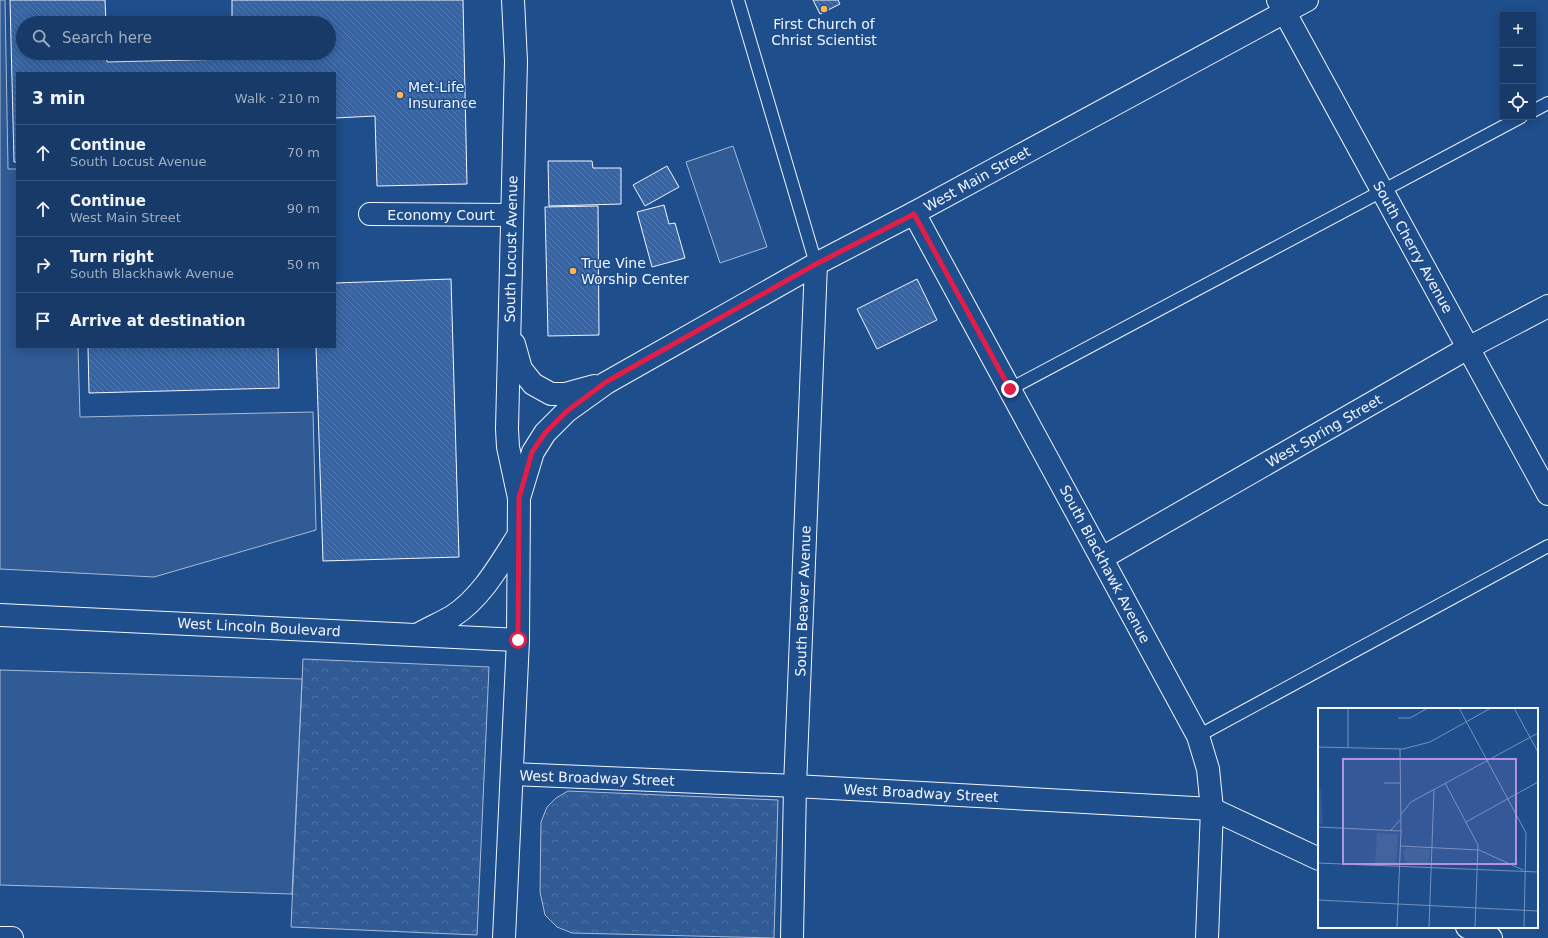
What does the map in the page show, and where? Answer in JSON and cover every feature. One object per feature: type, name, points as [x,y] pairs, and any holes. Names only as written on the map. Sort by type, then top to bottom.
[{"type":"street","name":"South Locust Avenue","points":[[504,938],[518,640],[519,498],[508,447],[507,429],[516,61],[513,0]]},
{"type":"street","name":"West Main Street","points":[[606,382],[816,264],[914,214],[1281,6],[1306,0]]},
{"type":"street","name":"South Cherry Avenue","points":[[1281,6],[1548,494]]},
{"type":"street","name":"Economy Court","points":[[370,214],[512,215]]},
{"type":"street","name":"South Blackhawk Avenue","points":[[914,214],[1198,736],[1208,769],[1212,809],[1207,938]]},
{"type":"street","name":"South Beaver Avenue","points":[[792,938],[795,786],[816,264]]},
{"type":"street","name":"West Spring Street","points":[[1102,558],[1468,348],[1548,306]]},
{"type":"street","points":[[510,325],[521,369],[534,384],[551,394],[565,394],[606,382]]},
{"type":"street","name":"South Locust Avenue","points":[[519,498],[532,452],[545,433],[567,411],[606,382]]},
{"type":"street","points":[[417,635],[453,615],[472,599],[492,576],[518,536]]},
{"type":"street","name":"West Lincoln Boulevard","points":[[0,615],[518,640]]},
{"type":"street","name":"West Broadway Street","points":[[512,774],[795,786],[1212,809],[1318,859]]},
{"type":"street","points":[[1469,928],[1491,938]]},
{"type":"street","points":[[0,938],[12,938]]},
{"type":"lane","points":[[738,0],[816,264]]},
{"type":"lane","points":[[1536,109],[1548,102]]},
{"type":"lane","points":[[1010,389],[1515,120]]},
{"type":"lane","points":[[1198,736],[1548,546]]},
{"type":"green space","points":[[303,659],[489,667],[477,935],[291,927]]},
{"type":"green space","points":[[568,791],[778,800],[774,938],[572,933],[557,927],[545,915],[540,892],[541,822],[547,807],[556,798]]},
{"type":"shaded area","points":[[0,0],[5,0],[8,169],[16,169],[16,348],[78,348],[80,417],[313,412],[316,530],[154,577],[0,569]]},
{"type":"shaded area","points":[[733,146],[767,247],[720,263],[686,162]]},
{"type":"shaded area","points":[[0,670],[302,679],[292,894],[0,885]]},
{"type":"building","name":"Met-Life Insurance","points":[[10,0],[105,0],[106,16],[16,16],[16,60],[107,60],[107,62],[191,60],[336,60],[336,16],[232,16],[232,0],[463,0],[467,184],[377,186],[375,116],[336,118],[336,72],[16,72],[16,162],[14,162]]},
{"type":"building","name":"First Church of Christ Scientist","points":[[813,0],[838,0],[840,4],[820,14]]},
{"type":"building","points":[[548,161],[592,161],[593,168],[621,168],[621,204],[549,206]]},
{"type":"building","points":[[667,166],[679,187],[645,206],[633,185]]},
{"type":"building","points":[[664,205],[669,224],[675,223],[685,258],[652,267],[637,212]]},
{"type":"building","name":"True Vine Worship Center","points":[[598,206],[599,335],[548,336],[545,207]]},
{"type":"building","points":[[451,279],[459,557],[323,561],[316,348],[336,348],[336,283]]},
{"type":"building","points":[[917,279],[937,320],[877,349],[857,309]]},
{"type":"building","points":[[88,348],[278,348],[279,388],[89,393]]},
{"type":"place","name":"First Church of Christ Scientist","points":[[824,9]]},
{"type":"place","name":"Met-Life Insurance","points":[[400,95]]},
{"type":"place","name":"True Vine Worship Center","points":[[573,271]]},
{"type":"route","points":[[518,640],[519,498],[532,452],[545,433],[567,411],[606,382],[623,374],[816,264],[914,214],[1010,389]]}]
